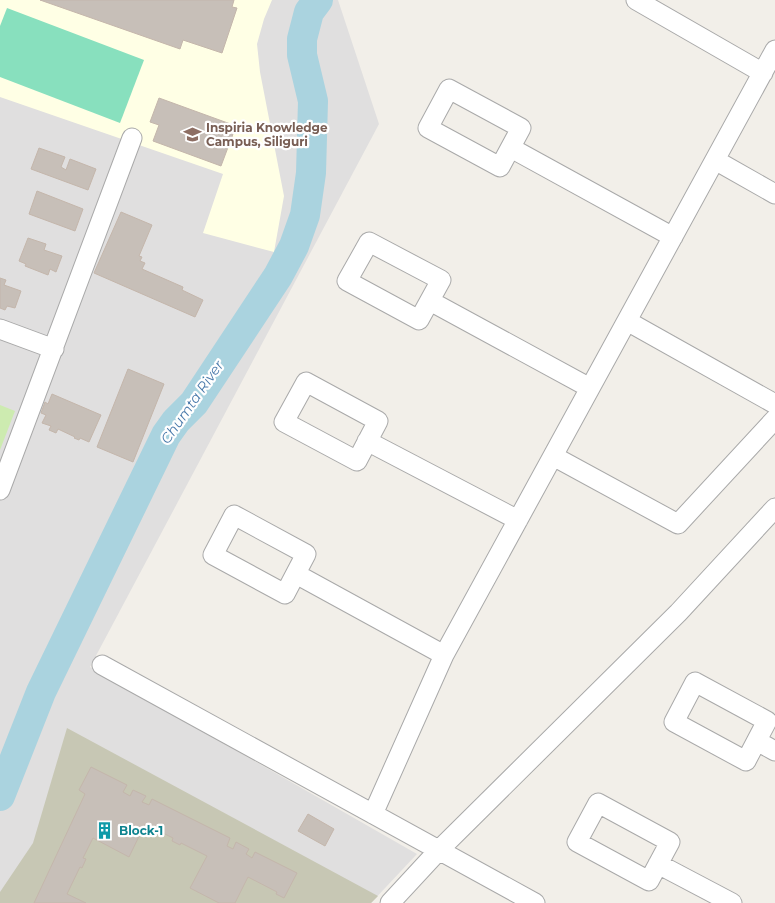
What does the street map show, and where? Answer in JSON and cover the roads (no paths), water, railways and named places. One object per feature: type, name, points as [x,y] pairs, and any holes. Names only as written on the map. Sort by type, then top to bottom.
[{"type":"street","points":[[636,0],[763,73]]},
{"type":"street","points":[[374,814],[444,655],[775,50]]},
{"type":"street","points":[[449,89],[522,128],[511,148],[500,167],[428,128],[449,89]]},
{"type":"street","points":[[0,490],[132,138]]},
{"type":"street","points":[[511,148],[673,237]]},
{"type":"street","points":[[715,160],[775,194]]},
{"type":"street","points":[[368,242],[441,280],[430,301],[419,320],[347,281],[368,242]]},
{"type":"street","points":[[430,301],[590,388]]},
{"type":"street","points":[[627,321],[775,404]]},
{"type":"street","points":[[0,329],[54,350]]},
{"type":"street","points":[[306,382],[378,421],[367,440],[356,461],[284,422],[306,382]]},
{"type":"street","points":[[553,456],[678,524],[775,419]]},
{"type":"street","points":[[367,440],[518,520]]},
{"type":"street","points":[[390,903],[439,850],[678,613],[775,508]]},
{"type":"street","points":[[234,515],[306,554],[296,574],[285,594],[213,555],[234,515]]},
{"type":"street","points":[[296,574],[444,655]]},
{"type":"street","points":[[102,665],[535,903]]},
{"type":"street","points":[[695,682],[767,721],[757,741],[746,760],[674,722],[695,682]]},
{"type":"street","points":[[757,741],[775,751]]},
{"type":"street","points":[[598,803],[670,842],[658,864],[649,881],[577,842],[598,803]]},
{"type":"street","points":[[658,864],[732,903]]},
{"type":"waterway","name":"Chumta River","points":[[0,796],[41,692],[166,435],[176,421],[194,403],[278,276],[294,246],[305,215],[311,173],[313,101],[302,55],[302,39],[309,12],[318,0]]},
{"type":"place","name":"Inspiria Knowledge Campus, Siliguri","points":[[192,135]]},
{"type":"place","name":"Block-1","points":[[105,831]]}]
